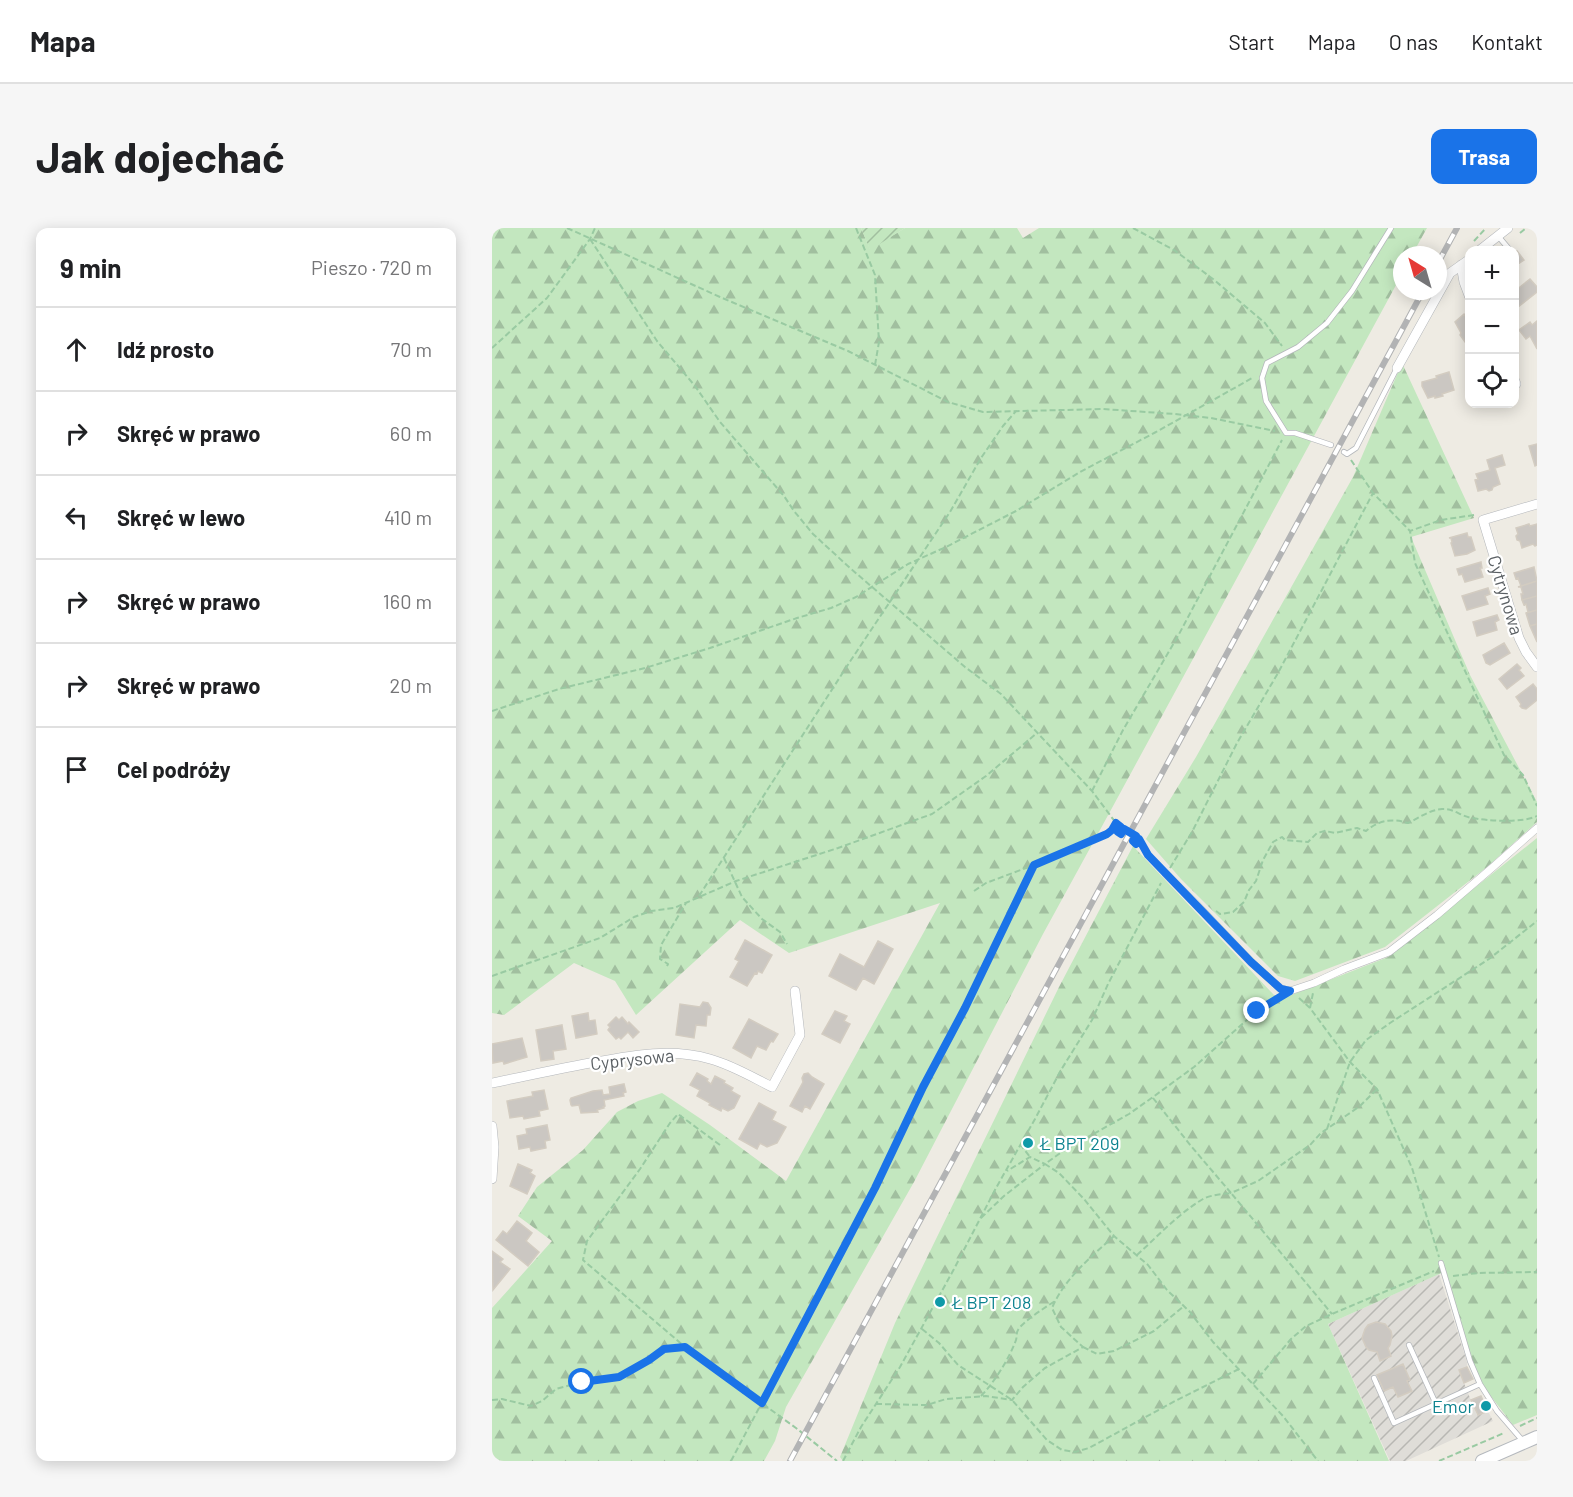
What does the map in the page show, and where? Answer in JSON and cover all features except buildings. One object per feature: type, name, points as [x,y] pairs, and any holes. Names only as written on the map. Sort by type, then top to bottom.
[{"type":"main road","points":[[1482,1461],[1537,1437]]},
{"type":"street","points":[[1485,246],[1508,228]]},
{"type":"street","points":[[1465,262],[1465,285]]},
{"type":"street","points":[[1397,368],[1450,273],[1465,262]]},
{"type":"street","points":[[1485,520],[1537,504]]},
{"type":"street","name":"Cytrynowa","points":[[1485,520],[1519,638],[1537,667]]},
{"type":"street","points":[[1166,874],[1251,962],[1281,989],[1290,991],[1389,952],[1437,915],[1537,828]]},
{"type":"street","name":"Cyprysowa","points":[[492,1083],[610,1059],[660,1052],[708,1058],[730,1065],[772,1087],[800,1035],[795,991]]},
{"type":"street","points":[[492,1126],[494,1161],[492,1179]]},
{"type":"lane","points":[[1330,445],[1295,433],[1286,433],[1266,401],[1262,378],[1267,363],[1298,347],[1327,323],[1352,291],[1391,228]]},
{"type":"lane","points":[[1498,236],[1506,246]]},
{"type":"lane","points":[[1346,453],[1356,448],[1397,368]]},
{"type":"lane","points":[[1442,1265],[1470,1361],[1480,1384],[1497,1411],[1524,1442]]},
{"type":"lane","points":[[1409,1345],[1436,1404]]},
{"type":"lane","points":[[1374,1378],[1394,1423],[1480,1384]]},
{"type":"path","points":[[567,228],[720,297],[848,351],[948,402],[983,412],[1103,409],[1211,418],[1286,433],[1178,636],[1123,730],[1092,791]]},
{"type":"path","points":[[492,348],[547,298],[596,228]]},
{"type":"path","points":[[856,228],[875,275],[879,342],[875,365]]},
{"type":"path","points":[[1133,228],[1174,250],[1213,279],[1265,323],[1287,353]]},
{"type":"path","points":[[1520,233],[1526,228]]},
{"type":"path","points":[[590,238],[657,341],[720,422],[784,496],[813,534],[965,667],[1001,694],[1092,791],[1121,827],[1118,832],[1121,834],[1124,829],[1136,836],[1133,841],[1136,844],[1139,839],[1148,855],[1166,874]]},
{"type":"path","points":[[492,711],[559,689],[645,668],[711,648],[831,608],[856,597],[920,558],[1016,511],[1080,472],[1264,371]]},
{"type":"path","points":[[698,898],[851,660],[950,512],[981,458],[1016,411]]},
{"type":"path","points":[[1346,453],[1373,493],[1410,531],[1415,563],[1504,755],[1523,775],[1537,807]]},
{"type":"path","points":[[843,1461],[900,1367],[1020,1144],[1092,1020],[1108,984],[1166,874],[1192,832],[1237,743],[1278,673],[1373,493]]},
{"type":"path","points":[[1410,531],[1456,517],[1473,515],[1485,520]]},
{"type":"path","points":[[492,976],[600,938],[634,917],[651,911],[674,908],[736,881],[932,814],[986,776],[1036,733]]},
{"type":"path","points":[[1214,910],[1220,914],[1233,912],[1244,902],[1273,842],[1282,837],[1285,840],[1308,842],[1317,833],[1325,831],[1335,833],[1357,828],[1366,831],[1380,822],[1395,819],[1408,823],[1439,809],[1450,809],[1471,818],[1517,821],[1537,816]]},
{"type":"path","points":[[974,891],[986,883],[1107,834],[1116,823]]},
{"type":"path","points":[[724,858],[742,897],[762,919],[780,932],[787,944]]},
{"type":"path","points":[[731,1461],[875,1188],[1034,865]]},
{"type":"path","points":[[667,966],[668,964],[660,958],[661,945],[686,903]]},
{"type":"path","points":[[1327,1129],[1350,1062],[1366,1040],[1489,959],[1537,921]]},
{"type":"path","points":[[1310,1008],[1314,983]]},
{"type":"path","points":[[979,1220],[1004,1196],[1045,1164],[1063,1151],[1129,1114],[1194,1067],[1257,1011],[1290,991],[1310,1008],[1350,1062],[1377,1089],[1412,1168],[1442,1265],[1306,1326],[1291,1339],[1252,1384]]},
{"type":"path","points":[[1136,1255],[1204,1198],[1231,1193],[1258,1181],[1310,1145],[1327,1129],[1360,1106],[1377,1089]]},
{"type":"path","points":[[1153,1097],[1191,1146],[1332,1314]]},
{"type":"path","points":[[720,1145],[678,1114],[587,1241],[583,1260],[685,1347],[837,1461]]},
{"type":"path","points":[[1020,1144],[1030,1157],[1059,1173],[1114,1236],[1148,1265],[1213,1342],[1283,1416],[1318,1461]]},
{"type":"path","points":[[1004,1174],[1030,1157]]},
{"type":"path","points":[[1114,1236],[1083,1264],[1055,1301],[1052,1308],[1061,1327],[1083,1347],[1097,1354],[1114,1351],[1154,1331],[1184,1306]]},
{"type":"path","points":[[1445,1277],[1478,1273],[1537,1272]]},
{"type":"path","points":[[981,1396],[990,1386],[1016,1340],[1018,1330],[1055,1301]]},
{"type":"path","points":[[921,1329],[939,1343],[958,1365],[1012,1400],[1047,1440],[1062,1450],[1075,1452],[1089,1448],[1239,1369]]},
{"type":"path","points":[[492,1400],[531,1406],[542,1401],[556,1389],[582,1382],[619,1377],[664,1349],[685,1347]]},
{"type":"path","points":[[1012,1400],[1044,1368],[1083,1347]]},
{"type":"path","points":[[876,1404],[927,1405],[946,1399],[981,1396],[1012,1400]]},
{"type":"path","points":[[1439,1461],[1537,1418]]},
{"type":"shaded area","points":[[1439,1274],[1467,1362],[1467,1367],[1459,1371],[1477,1415],[1488,1411],[1493,1421],[1406,1461],[1390,1461],[1328,1324]]},
{"type":"green space","points":[[492,228],[861,228],[870,249],[905,228],[1017,228],[1023,238],[1039,228],[1427,228],[1417,246],[1393,246],[1393,291],[1043,934],[914,1182],[786,1407],[775,1441],[764,1461],[492,1461],[492,1308],[552,1241],[518,1216],[537,1187],[583,1150],[617,1112],[638,1101],[662,1093],[786,1181],[940,903],[789,953],[740,920],[636,1015],[615,981],[574,963],[504,1015],[492,1013]]},
{"type":"green space","points":[[861,228],[905,228],[870,250]]},
{"type":"green space","points":[[1402,363],[1474,518],[1411,537],[1470,675],[1537,802],[1537,822],[1487,867],[1385,947],[1295,981],[1278,976],[1181,879],[1146,839],[1196,757],[1353,477]]},
{"type":"green space","points":[[1537,838],[1537,1415],[1513,1425],[1483,1386],[1473,1365],[1446,1271],[1328,1324],[1389,1461],[843,1461],[840,1457],[895,1323],[1059,987],[1133,846],[1274,995],[1281,999],[1388,957]]},
{"type":"railway","points":[[1447,246],[1457,228]]},
{"type":"railway","points":[[790,1461],[1418,300]]},
{"type":"place","name":"Ł BPT 209","points":[[1028,1143]]},
{"type":"place","name":"Ł BPT 208","points":[[940,1302]]},
{"type":"place","name":"Emor","points":[[1486,1406]]},
{"type":"route","points":[[582,1382],[619,1377],[664,1349],[685,1347],[762,1403],[875,1188],[1034,865],[1107,834],[1116,823],[1121,827],[1118,832],[1121,834],[1124,829],[1136,836],[1133,841],[1136,844],[1139,839],[1148,855],[1251,962],[1281,989],[1290,991],[1257,1011]]}]
